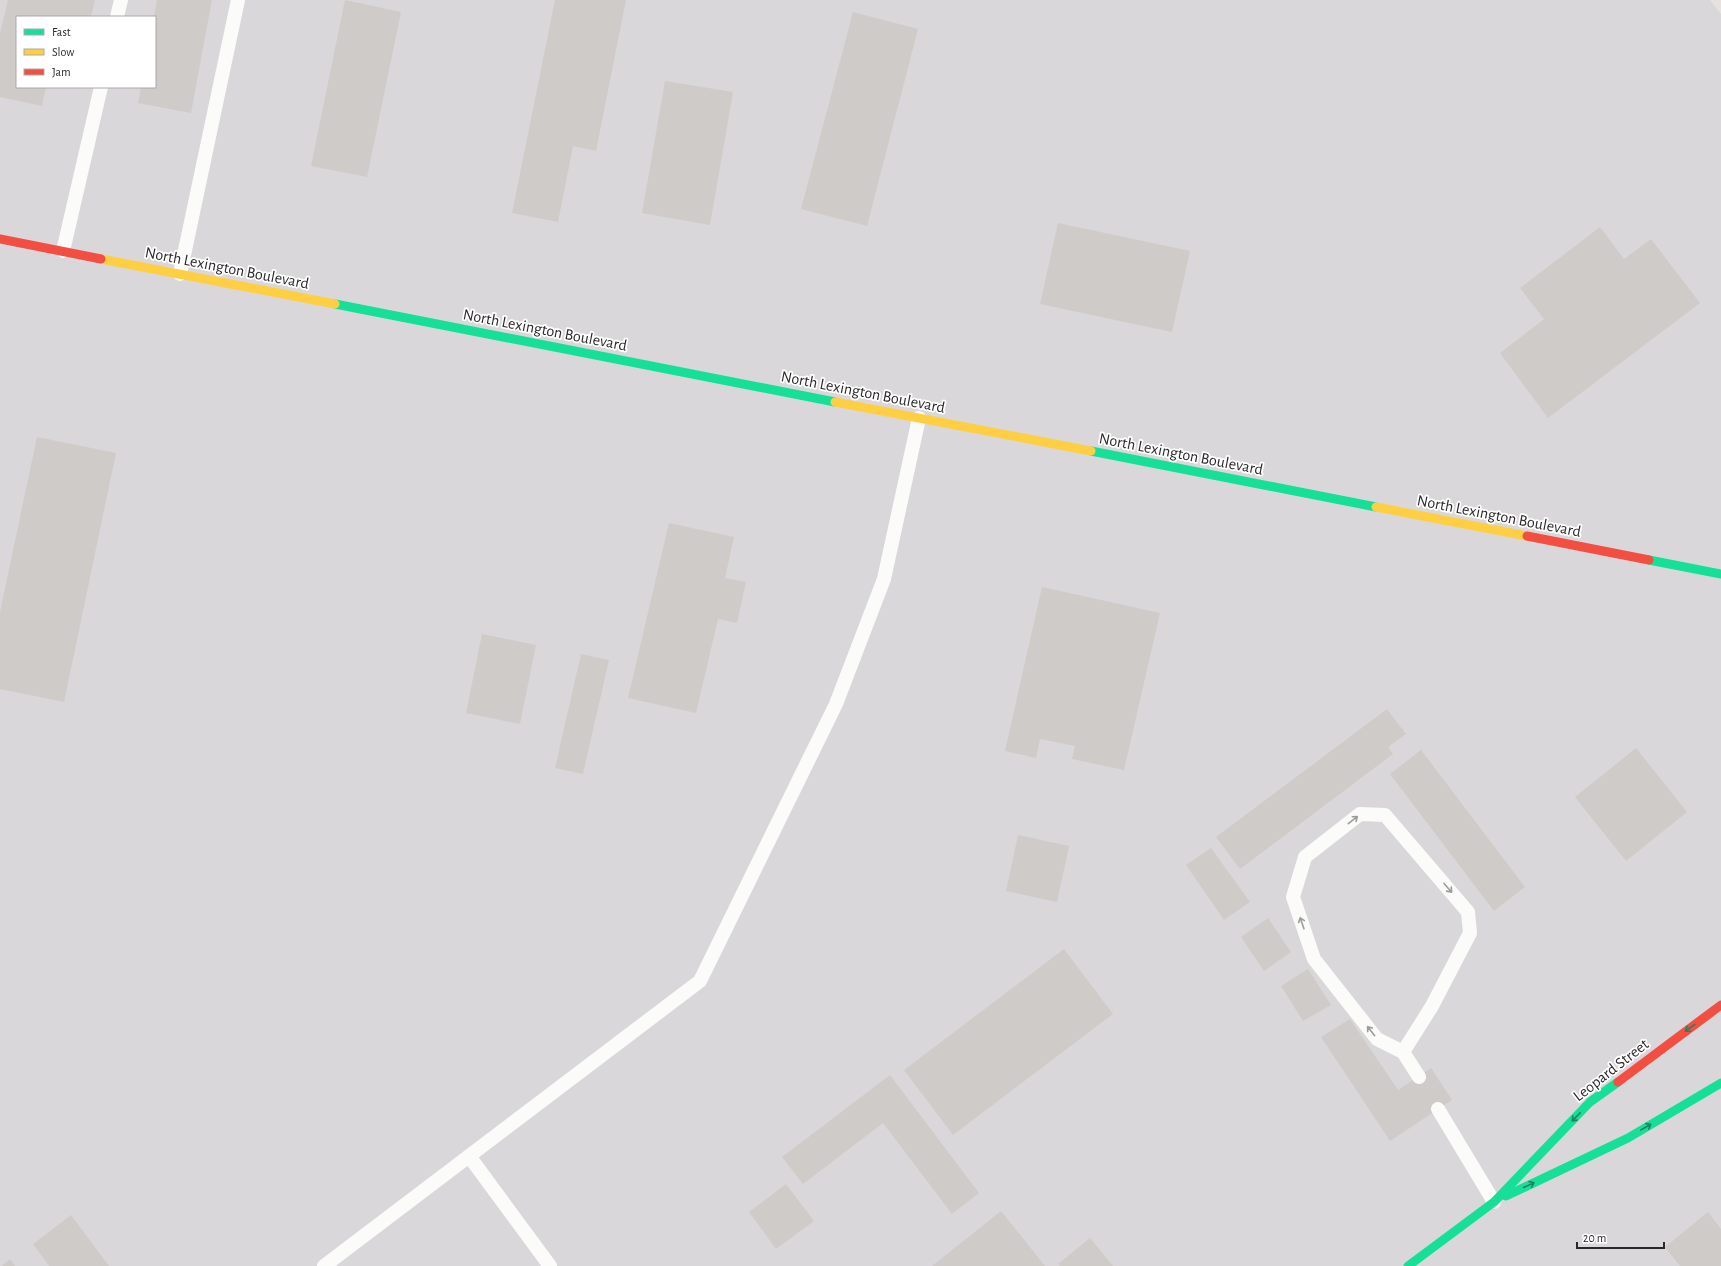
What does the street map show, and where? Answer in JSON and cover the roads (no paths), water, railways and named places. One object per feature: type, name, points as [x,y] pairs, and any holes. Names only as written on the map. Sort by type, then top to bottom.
[{"type":"street","name":"North Lexington Boulevard","points":[[0,239],[1721,574]]},
{"type":"street","name":"Leopard Street","points":[[1408,1266],[1494,1202],[1590,1102],[1721,1005]]},
{"type":"street","name":"Leopard Street","points":[[1494,1202],[1628,1138],[1721,1084]]},
{"type":"lane","points":[[117,16],[121,0]]},
{"type":"lane","points":[[180,274],[238,0]]},
{"type":"lane","points":[[63,251],[101,88]]},
{"type":"lane","points":[[324,1266],[700,981],[836,704],[884,578],[920,418]]},
{"type":"lane","points":[[1403,1052],[1432,1006],[1470,933],[1468,912],[1385,816],[1360,814],[1305,857],[1293,898],[1314,959],[1377,1039],[1403,1052],[1419,1077]]},
{"type":"lane","points":[[1438,1109],[1494,1202]]},
{"type":"lane","points":[[469,1156],[550,1266]]}]
